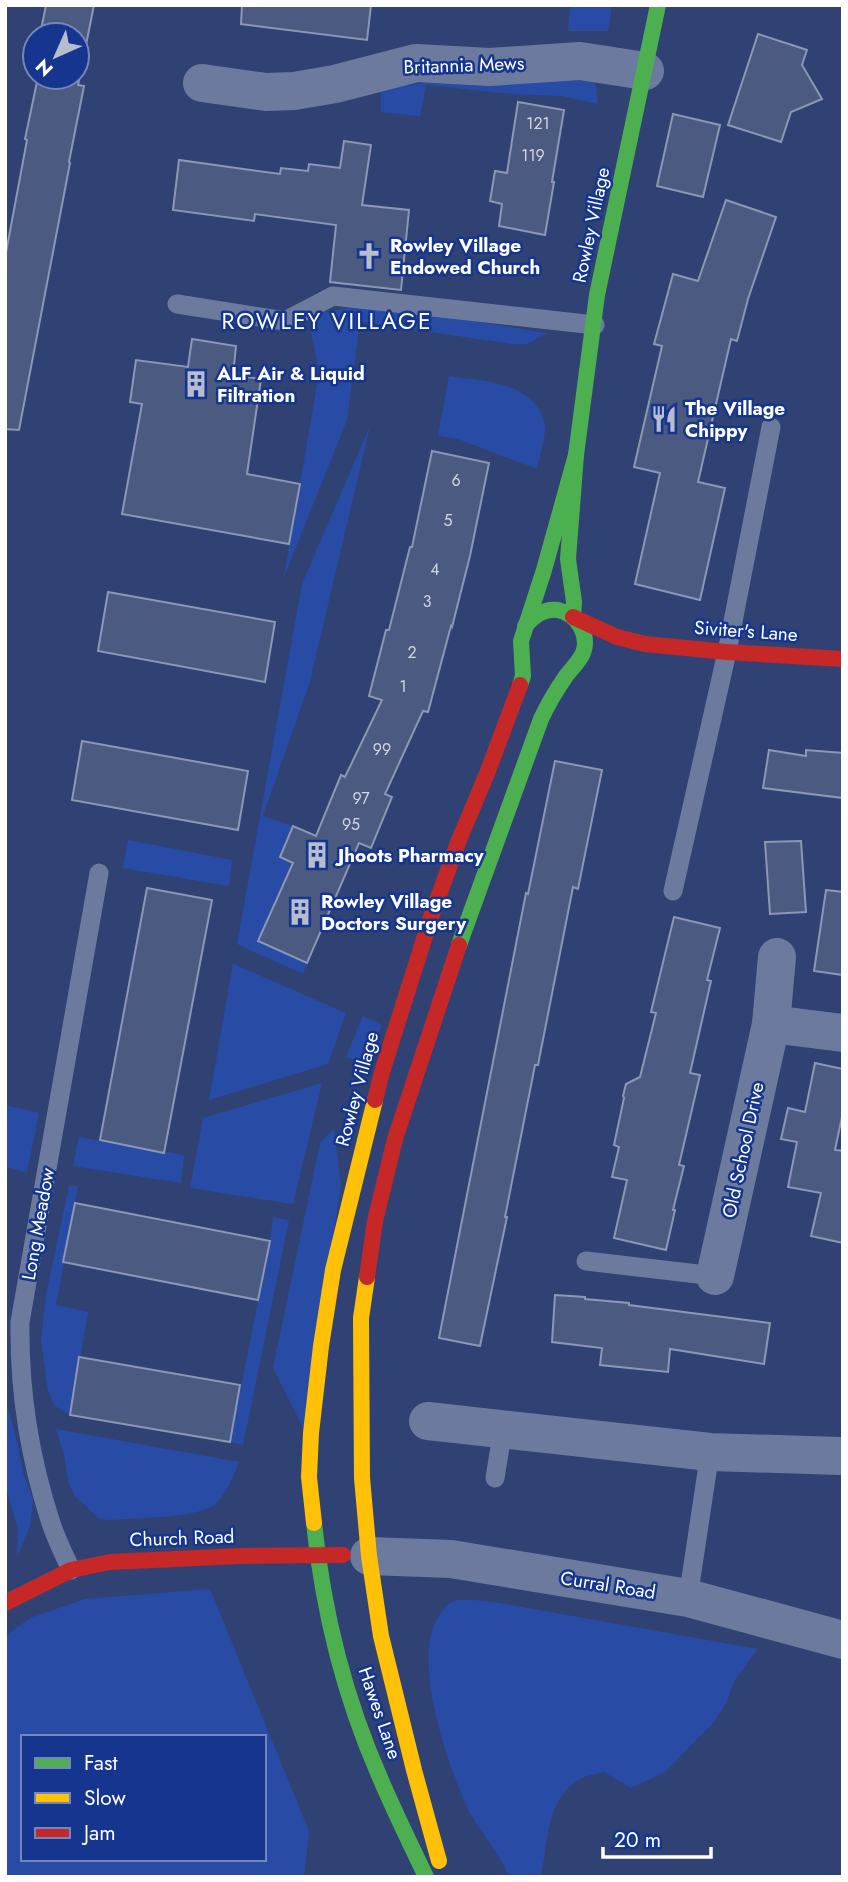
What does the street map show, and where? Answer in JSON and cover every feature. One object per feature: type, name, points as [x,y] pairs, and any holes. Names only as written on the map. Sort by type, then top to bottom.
[{"type":"main road","name":"Rowley Village","points":[[369,1556],[362,1478],[361,1318],[375,1221],[395,1139],[471,910],[541,719],[584,651],[585,641],[580,625],[573,617],[574,602],[568,559],[576,456],[597,295],[658,5]]},
{"type":"main road","name":"Rowley Village","points":[[317,1555],[309,1477],[311,1433],[320,1346],[333,1270],[382,1072],[436,904],[523,676],[521,640],[548,558],[576,456]]},
{"type":"main road","points":[[525,626],[532,617],[548,610],[567,613],[573,617]]},
{"type":"main road","name":"Siviter's Lane","points":[[573,617],[617,637],[645,644],[843,659]]},
{"type":"main road","name":"Siviter's Lane","points":[[575,665],[606,652],[645,644]]},
{"type":"main road","points":[[523,652],[527,660],[543,671],[561,672],[575,665]]},
{"type":"main road","name":"Hawes Lane","points":[[317,1555],[328,1617],[352,1703],[383,1783],[426,1877]]},
{"type":"main road","name":"Church Road","points":[[5,1603],[71,1570],[110,1562],[240,1556],[369,1556]]},
{"type":"main road","name":"Hawes Lane","points":[[369,1556],[381,1636],[444,1877]]},
{"type":"street","name":"Britannia Mews","points":[[202,83],[266,92],[294,91],[335,84],[416,63],[490,67],[580,61],[645,71]]},
{"type":"street","name":"Old School Drive","points":[[715,1276],[771,1024],[778,957]]},
{"type":"street","points":[[771,1024],[843,1033]]},
{"type":"street","points":[[429,1421],[710,1452],[841,1456]]},
{"type":"street","name":"Curral Road","points":[[369,1556],[451,1559],[688,1598],[843,1640]]},
{"type":"lane","points":[[177,304],[285,321],[333,296],[594,326]]},
{"type":"lane","points":[[673,891],[727,652],[771,427]]},
{"type":"lane","name":"Long Meadow","points":[[71,1570],[51,1523],[25,1418],[20,1322],[99,873]]},
{"type":"lane","points":[[586,1261],[715,1276]]},
{"type":"lane","points":[[495,1478],[503,1429]]},
{"type":"lane","points":[[688,1598],[710,1452]]},
{"type":"shaded area","points":[[570,5],[612,5],[608,31],[568,31]]},
{"type":"shaded area","points":[[516,79],[595,81],[598,104],[562,96],[426,85],[420,116],[381,112],[381,88],[425,83],[482,84]]},
{"type":"shaded area","points":[[384,307],[547,333],[527,344],[514,344],[360,322],[347,420],[284,577],[319,373],[308,315],[348,308]]},
{"type":"shaded area","points":[[449,376],[507,386],[532,400],[540,411],[545,426],[537,469],[458,439],[438,436]]},
{"type":"shaded area","points":[[370,426],[310,681],[263,816],[293,826],[280,857],[293,863],[258,941],[307,963],[303,974],[237,944],[302,584]]},
{"type":"shaded area","points":[[128,840],[232,860],[229,886],[123,868]]},
{"type":"shaded area","points":[[233,964],[346,1013],[328,1064],[209,1100]]},
{"type":"shaded area","points":[[363,1016],[382,1025],[362,1063],[346,1057]]},
{"type":"shaded area","points":[[322,1083],[293,1204],[190,1188],[203,1118]]},
{"type":"shaded area","points":[[5,1105],[39,1113],[27,1172],[5,1167]]},
{"type":"shaded area","points":[[334,1129],[341,1185],[304,1429],[273,1368],[320,1143]]},
{"type":"shaded area","points":[[79,1137],[184,1155],[181,1183],[73,1166]]},
{"type":"shaded area","points":[[69,1186],[78,1186],[56,1305],[88,1312],[70,1415],[55,1406],[48,1391],[41,1341],[46,1295]]},
{"type":"shaded area","points":[[273,1217],[289,1220],[243,1445],[230,1442]]},
{"type":"shaded area","points":[[5,1397],[23,1473],[33,1499],[30,1526],[17,1557],[18,1529],[5,1485]]},
{"type":"shaded area","points":[[56,1429],[239,1462],[222,1496],[206,1509],[164,1517],[99,1519],[75,1496],[68,1481]]},
{"type":"shaded area","points":[[210,1589],[309,1831],[304,1877],[5,1877],[5,1636],[30,1618],[85,1599]]},
{"type":"shaded area","points":[[474,1600],[758,1649],[734,1681],[727,1701],[714,1722],[665,1772],[631,1788],[604,1772],[582,1778],[570,1786],[555,1808],[541,1877],[509,1877],[461,1794],[443,1742],[430,1683],[432,1632],[441,1613],[450,1603]]},
{"type":"building","points":[[46,5],[94,5],[91,21],[43,21]]},
{"type":"building","points":[[242,5],[371,5],[367,40],[241,24]]},
{"type":"building","points":[[758,34],[807,50],[802,65],[822,99],[791,112],[781,142],[728,125]]},
{"type":"building","points":[[35,91],[83,91],[19,430],[5,429],[5,258],[27,140],[25,139]]},
{"type":"building","points":[[518,102],[564,110],[545,235],[499,226],[502,204],[490,201],[495,171],[507,173]]},
{"type":"building","points":[[673,114],[720,125],[703,197],[657,186]]},
{"type":"building","points":[[344,141],[371,145],[362,205],[409,210],[401,290],[330,282],[336,225],[255,214],[254,221],[173,210],[179,160],[280,174],[281,168],[308,171],[309,164],[340,168]]},
{"type":"building","points":[[726,200],[776,217],[748,299],[737,341],[731,339],[698,482],[725,488],[700,600],[635,584],[660,473],[634,467],[662,346],[654,344],[673,274],[698,281]]},
{"type":"building","points":[[192,339],[236,346],[233,375],[261,379],[247,474],[300,484],[289,544],[122,514],[142,404],[130,402],[136,360],[188,367]]},
{"type":"building","points":[[432,451],[489,463],[470,556],[428,712],[423,711],[385,794],[392,797],[371,848],[359,843],[307,963],[258,941],[293,863],[280,857],[293,826],[316,836],[341,775],[345,777],[382,700],[369,696],[412,547]]},
{"type":"building","points":[[108,592],[275,622],[265,682],[98,651]]},
{"type":"building","points":[[82,741],[248,771],[238,830],[72,800]]},
{"type":"building","points":[[769,750],[806,756],[806,750],[843,753],[843,798],[763,788]]},
{"type":"building","points":[[555,761],[602,770],[578,889],[573,887],[538,1065],[535,1065],[480,1346],[439,1338],[526,893],[528,894]]},
{"type":"building","points":[[801,841],[806,912],[770,914],[765,842]]},
{"type":"building","points":[[147,888],[212,900],[164,1153],[100,1140]]},
{"type":"building","points":[[826,890],[843,892],[843,975],[814,971]]},
{"type":"building","points":[[674,917],[720,928],[707,980],[711,981],[690,1073],[700,1075],[679,1165],[684,1166],[666,1250],[614,1238],[627,1180],[612,1177],[619,1147],[614,1145],[623,1096],[626,1084],[640,1077],[656,1013],[651,1012]]},
{"type":"building","points":[[815,1063],[843,1069],[843,1112],[835,1150],[843,1151],[843,1243],[811,1236],[821,1193],[788,1187],[797,1142],[781,1139],[788,1108],[805,1112]]},
{"type":"building","points":[[75,1203],[270,1241],[258,1300],[63,1262]]},
{"type":"building","points":[[555,1295],[770,1323],[764,1364],[670,1349],[668,1372],[600,1365],[602,1348],[552,1342]]},
{"type":"building","points":[[79,1357],[240,1385],[230,1442],[70,1415]]},
{"type":"traffic: fast","points":[[573,617],[574,602],[568,559],[576,455],[597,295],[658,5]]},
{"type":"traffic: fast","points":[[520,685],[523,676],[521,641],[576,455]]},
{"type":"traffic: fast","points":[[459,945],[541,719],[585,646],[580,626],[565,612],[544,612],[525,626]]},
{"type":"traffic: fast","points":[[314,1523],[323,1589],[346,1686],[368,1749],[426,1877]]},
{"type":"traffic: slow","points":[[314,1523],[309,1477],[321,1346],[333,1270],[375,1100]]},
{"type":"traffic: slow","points":[[367,1277],[361,1318],[362,1478],[369,1556],[381,1636],[439,1861]]},
{"type":"traffic: jam","points":[[573,617],[617,637],[645,644],[843,659]]},
{"type":"traffic: jam","points":[[375,1100],[431,917],[520,685]]},
{"type":"traffic: jam","points":[[367,1277],[375,1221],[395,1139],[459,945]]},
{"type":"traffic: jam","points":[[5,1603],[71,1570],[110,1562],[343,1555]]},
{"type":"place","name":"Rowley Village Endowed Church","points":[[369,256]]},
{"type":"place","name":"ALF Air & Liquid Filtration","points":[[196,384]]},
{"type":"place","name":"The Village Chippy","points":[[664,419]]},
{"type":"place","name":"Jhoots Pharmacy","points":[[317,855]]},
{"type":"place","name":"Rowley Village Doctors Surgery","points":[[300,912]]},
{"type":"district","name":"ROWLEY VILLAGE","points":[[327,321]]}]
